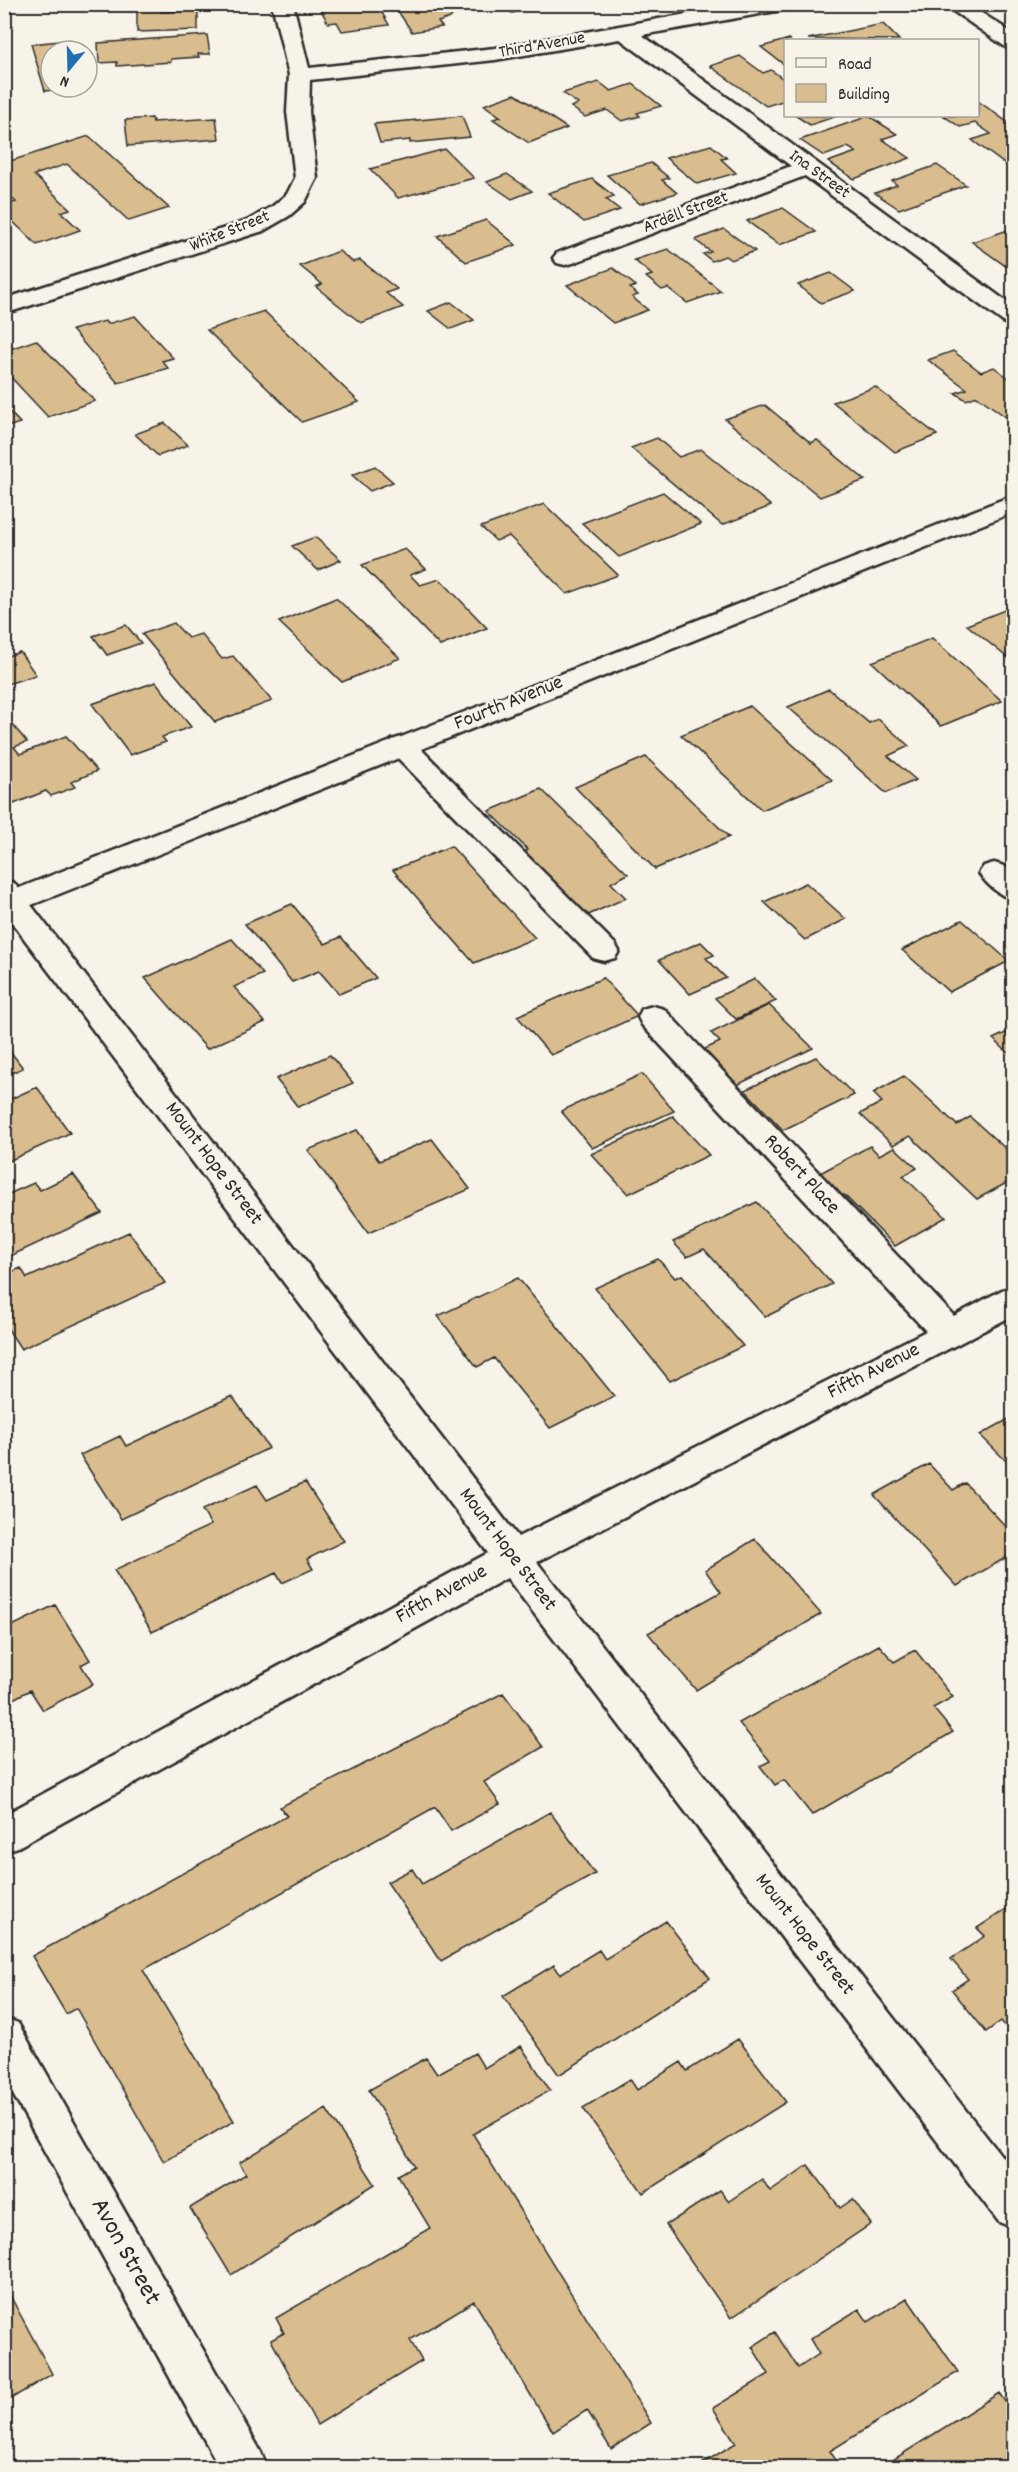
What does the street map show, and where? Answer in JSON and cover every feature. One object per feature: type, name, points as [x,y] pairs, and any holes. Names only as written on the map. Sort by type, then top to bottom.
[{"type":"street","name":"White Street","points":[[4,307],[245,229],[281,211],[297,197],[306,178],[298,112],[300,75],[282,4]]},
{"type":"street","name":"Third Avenue","points":[[300,75],[495,54],[782,4]]},
{"type":"street","points":[[953,4],[1014,44]]},
{"type":"street","name":"Ina Street","points":[[623,31],[1014,319]]},
{"type":"street","name":"Ardell Street","points":[[565,258],[808,167]]},
{"type":"street","name":"Fourth Avenue","points":[[7,899],[402,746],[1014,503]]},
{"type":"street","points":[[402,746],[604,951]]},
{"type":"street","name":"Mount Hope Street","points":[[7,899],[1014,2207]]},
{"type":"street","name":"Robert Place","points":[[653,1017],[950,1334]]},
{"type":"street","name":"Fifth Avenue","points":[[4,1835],[512,1557],[950,1334],[1014,1299]]},
{"type":"street","name":"Avon Street","points":[[4,2037],[245,2468]]},
{"type":"building","points":[[328,4],[377,4],[389,25],[342,31],[337,22],[328,23],[320,8],[329,7]]},
{"type":"building","points":[[393,4],[446,4],[454,13],[450,18],[438,22],[442,27],[412,32]]},
{"type":"building","points":[[504,4],[551,4],[512,13]]},
{"type":"building","points":[[161,8],[161,12],[198,10],[198,30],[137,32],[137,9]]},
{"type":"building","points":[[883,24],[898,39],[808,39]]},
{"type":"building","points":[[207,35],[210,54],[171,59],[171,62],[117,66],[117,62],[99,63],[99,43]]},
{"type":"building","points":[[784,40],[784,64],[761,47]]},
{"type":"building","points":[[39,43],[39,71],[31,44]]},
{"type":"building","points":[[740,56],[763,73],[771,70],[784,80],[784,101],[766,106],[710,66]]},
{"type":"building","points":[[599,82],[611,91],[633,84],[661,106],[637,113],[640,116],[622,121],[607,110],[585,117],[571,107],[578,104],[563,93]]},
{"type":"building","points":[[515,94],[567,128],[529,143],[493,119],[501,117],[484,105]]},
{"type":"building","points":[[979,102],[1014,127],[1014,171],[972,140],[991,134],[975,123],[960,127],[945,117],[979,117]]},
{"type":"building","points":[[462,116],[470,137],[410,143],[410,140],[380,143],[374,124]]},
{"type":"building","points":[[798,117],[834,117],[810,125]]},
{"type":"building","points":[[871,117],[897,134],[882,139],[910,158],[854,179],[828,162],[856,152],[848,147],[824,156],[800,140]]},
{"type":"building","points":[[152,118],[153,122],[216,118],[219,139],[128,146],[125,120]]},
{"type":"building","points":[[89,136],[169,208],[129,221],[67,164],[34,175],[70,209],[61,212],[80,230],[37,245],[4,213],[4,205],[16,202],[4,191],[4,163]]},
{"type":"building","points":[[711,145],[727,158],[721,159],[736,173],[697,184],[666,158]]},
{"type":"building","points":[[445,149],[474,178],[398,198],[370,169]]},
{"type":"building","points":[[651,163],[669,178],[662,180],[677,193],[640,204],[607,175]]},
{"type":"building","points":[[937,165],[966,185],[899,209],[875,193],[897,185],[892,181]]},
{"type":"building","points":[[507,174],[532,191],[512,199],[487,182]]},
{"type":"building","points":[[592,179],[614,196],[606,199],[620,210],[584,222],[548,193]]},
{"type":"building","points":[[783,208],[816,232],[779,245],[747,221]]},
{"type":"building","points":[[486,220],[516,245],[466,262],[437,236]]},
{"type":"building","points":[[1014,228],[1014,272],[972,242]]},
{"type":"building","points":[[724,229],[755,251],[731,260],[725,256],[712,261],[703,254],[711,252],[695,240]]},
{"type":"building","points":[[668,249],[721,291],[687,303],[668,288],[662,290],[646,277],[652,275],[634,260]]},
{"type":"building","points":[[339,251],[353,262],[360,260],[397,289],[386,293],[403,307],[361,323],[316,287],[322,284],[300,266]]},
{"type":"building","points":[[613,268],[636,286],[630,288],[638,295],[632,297],[648,310],[613,323],[567,285]]},
{"type":"building","points":[[831,273],[855,291],[821,303],[798,285]]},
{"type":"building","points":[[451,302],[474,320],[451,329],[428,311]]},
{"type":"building","points":[[264,311],[359,402],[302,422],[207,330]]},
{"type":"building","points":[[135,316],[173,358],[162,361],[168,368],[118,383],[72,330]]},
{"type":"building","points":[[36,340],[95,401],[48,417],[4,370],[4,351]]},
{"type":"building","points":[[953,351],[981,372],[994,367],[1014,382],[1014,419],[1010,420],[977,396],[966,400],[955,393],[967,389],[928,360]]},
{"type":"building","points":[[875,387],[937,435],[895,452],[833,402]]},
{"type":"building","points":[[765,405],[811,443],[817,440],[865,480],[820,497],[725,419]]},
{"type":"building","points":[[4,406],[20,423],[4,428]]},
{"type":"building","points":[[165,423],[188,445],[158,456],[135,434]]},
{"type":"building","points":[[657,438],[679,457],[701,449],[771,506],[722,525],[631,448]]},
{"type":"building","points":[[375,466],[393,482],[370,491],[352,475]]},
{"type":"building","points":[[663,492],[701,524],[619,557],[582,523]]},
{"type":"building","points":[[544,504],[618,575],[567,594],[509,536],[496,541],[481,527]]},
{"type":"building","points":[[315,537],[341,560],[318,570],[292,546]]},
{"type":"building","points":[[405,549],[426,569],[410,575],[420,585],[440,579],[487,628],[440,646],[362,565]]},
{"type":"building","points":[[336,598],[400,658],[342,682],[279,622]]},
{"type":"building","points":[[1007,609],[1014,614],[1014,663],[967,625]]},
{"type":"building","points":[[174,623],[188,638],[201,634],[222,659],[233,656],[272,701],[215,722],[142,634]]},
{"type":"building","points":[[126,625],[141,643],[107,655],[93,636]]},
{"type":"building","points":[[932,638],[1002,701],[941,726],[872,662]]},
{"type":"building","points":[[20,652],[36,675],[4,685],[4,657]]},
{"type":"building","points":[[156,682],[191,727],[162,737],[166,742],[130,755],[92,704]]},
{"type":"building","points":[[829,689],[869,723],[878,719],[909,746],[888,756],[916,780],[886,793],[788,707]]},
{"type":"building","points":[[750,706],[832,780],[762,810],[681,735]]},
{"type":"building","points":[[11,723],[27,742],[14,747],[20,754],[66,736],[97,771],[71,782],[75,787],[51,796],[46,791],[11,805],[4,797],[4,725]]},
{"type":"building","points":[[646,757],[729,837],[655,869],[575,787]]},
{"type":"building","points":[[541,789],[628,874],[611,883],[626,898],[586,916],[515,856],[528,850],[489,811]]},
{"type":"building","points":[[451,846],[535,938],[474,963],[393,870]]},
{"type":"building","points":[[806,883],[846,919],[805,940],[764,902]]},
{"type":"building","points":[[292,904],[325,944],[341,937],[376,978],[339,994],[319,971],[292,982],[245,924]]},
{"type":"building","points":[[962,920],[1009,961],[949,992],[902,950]]},
{"type":"building","points":[[232,939],[263,974],[234,987],[265,1022],[207,1049],[145,978]]},
{"type":"building","points":[[701,942],[714,955],[706,958],[726,978],[690,994],[659,960]]},
{"type":"building","points":[[603,978],[638,1016],[551,1055],[517,1016]]},
{"type":"building","points":[[755,979],[776,1001],[736,1019],[715,998]]},
{"type":"building","points":[[769,1005],[813,1048],[737,1085],[703,1050],[720,1042],[711,1033]]},
{"type":"building","points":[[1014,1029],[1014,1058],[993,1039]]},
{"type":"building","points":[[4,1043],[23,1068],[4,1076]]},
{"type":"building","points":[[330,1055],[353,1083],[298,1107],[276,1079]]},
{"type":"building","points":[[816,1057],[854,1095],[783,1130],[745,1090]]},
{"type":"building","points":[[642,1074],[674,1111],[592,1148],[561,1111]]},
{"type":"building","points":[[904,1076],[957,1125],[970,1117],[1014,1156],[1014,1179],[977,1199],[910,1136],[893,1145],[860,1114],[882,1102],[873,1093]]},
{"type":"building","points":[[37,1087],[70,1133],[4,1163],[4,1102]]},
{"type":"building","points":[[673,1116],[709,1155],[628,1194],[591,1154]]},
{"type":"building","points":[[357,1130],[379,1161],[432,1139],[470,1189],[368,1233],[308,1150]]},
{"type":"building","points":[[870,1146],[879,1155],[894,1147],[917,1168],[903,1176],[946,1217],[895,1246],[844,1195],[835,1200],[811,1178]]},
{"type":"building","points":[[73,1174],[102,1213],[4,1259],[4,1196],[34,1183],[40,1190]]},
{"type":"building","points":[[757,1202],[832,1284],[765,1317],[704,1249],[687,1257],[673,1242]]},
{"type":"building","points":[[129,1232],[165,1283],[21,1349],[4,1323],[4,1275],[21,1268],[27,1278]]},
{"type":"building","points":[[658,1259],[675,1278],[682,1275],[743,1346],[670,1381],[595,1288]]},
{"type":"building","points":[[518,1278],[614,1396],[550,1428],[494,1358],[477,1367],[438,1316]]},
{"type":"building","points":[[232,1396],[269,1448],[121,1519],[80,1455],[120,1436],[126,1446]]},
{"type":"building","points":[[1014,1416],[1014,1469],[980,1435]]},
{"type":"building","points":[[929,1464],[953,1490],[965,1483],[1014,1535],[1014,1553],[957,1586],[874,1495]]},
{"type":"building","points":[[305,1482],[344,1541],[307,1559],[313,1569],[282,1583],[276,1573],[152,1632],[114,1570],[211,1525],[202,1510],[257,1485],[267,1500]]},
{"type":"building","points":[[755,1539],[821,1614],[696,1690],[648,1633],[721,1592],[705,1570]]},
{"type":"building","points":[[55,1605],[90,1660],[81,1665],[93,1684],[43,1710],[30,1690],[4,1704],[4,1630]]},
{"type":"building","points":[[879,1645],[894,1662],[915,1650],[953,1697],[933,1708],[953,1732],[812,1815],[784,1780],[775,1785],[760,1766],[770,1761],[739,1723]]},
{"type":"building","points":[[503,1693],[543,1747],[484,1782],[500,1804],[451,1831],[435,1807],[143,1970],[234,2121],[164,2162],[76,2008],[66,2014],[32,1956],[287,1816],[280,1807]]},
{"type":"building","points":[[550,1812],[595,1874],[441,1961],[387,1882],[412,1869],[422,1884]]},
{"type":"building","points":[[1014,1904],[1014,2037],[1001,2021],[986,2032],[952,1990],[968,1979],[951,1959],[985,1936],[977,1928]]},
{"type":"building","points":[[666,1921],[710,1978],[559,2075],[503,1996],[554,1965],[560,1974],[599,1950],[605,1959]]},
{"type":"building","points":[[738,2039],[786,2102],[643,2193],[583,2108],[630,2079],[637,2090],[681,2062],[687,2071]]},
{"type":"building","points":[[521,2046],[550,2090],[473,2134],[651,2423],[611,2449],[587,2410],[553,2432],[474,2301],[410,2340],[422,2361],[317,2425],[271,2340],[284,2333],[276,2318],[430,2228],[398,2175],[414,2166],[369,2090],[426,2058],[437,2074],[475,2053],[484,2068]]},
{"type":"building","points":[[326,2109],[375,2184],[231,2275],[190,2208],[246,2174],[239,2163]]},
{"type":"building","points":[[808,2165],[840,2208],[853,2199],[871,2224],[731,2318],[666,2225],[720,2190],[729,2201],[762,2179],[770,2191]]},
{"type":"building","points":[[4,2286],[52,2374],[4,2403]]},
{"type":"building","points":[[907,2298],[958,2372],[830,2451],[841,2468],[706,2468],[703,2463],[736,2443],[713,2408],[769,2374],[752,2347],[775,2332],[798,2368],[819,2354],[810,2339],[859,2309],[868,2322]]},
{"type":"building","points":[[999,2393],[1014,2414],[1014,2468],[880,2468]]}]
